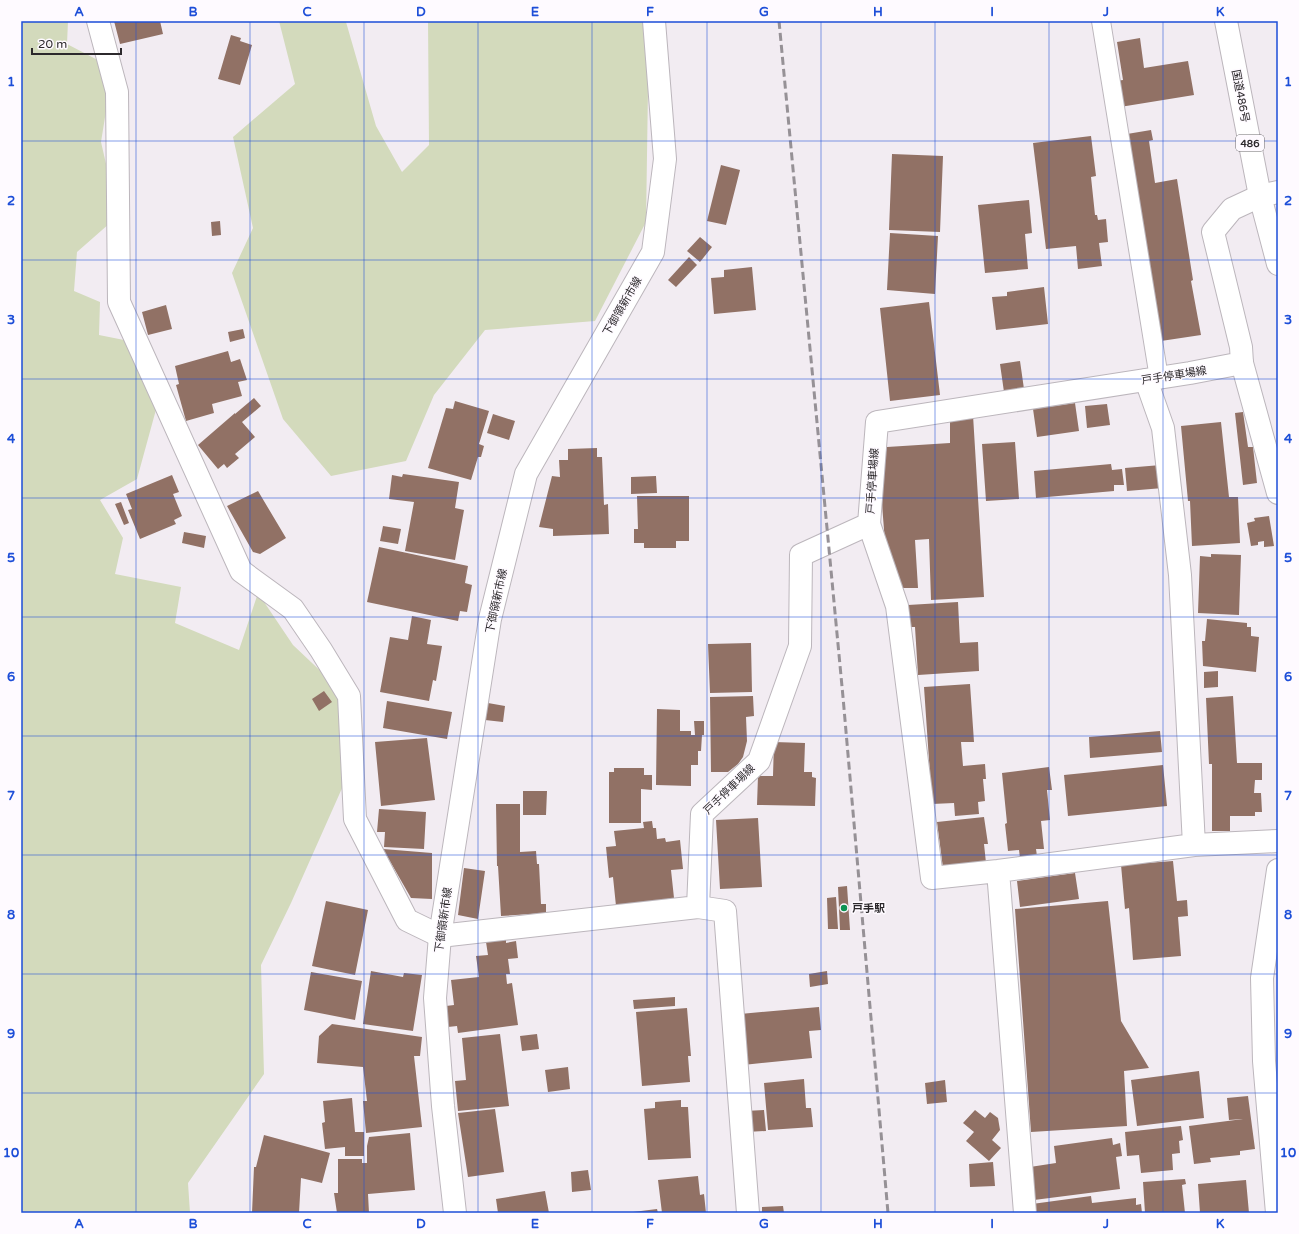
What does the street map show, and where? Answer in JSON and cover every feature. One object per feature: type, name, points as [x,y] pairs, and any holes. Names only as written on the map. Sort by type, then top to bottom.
[{"type":"main road","points":[[98,21],[117,92],[118,302],[241,571],[293,609],[321,650],[349,696],[355,819],[407,920],[440,936],[698,908],[725,911],[748,1213]]},
{"type":"main road","name":"下御領新市線","points":[[455,1213],[443,1106],[435,998],[440,936],[490,619],[526,474],[653,252],[665,159],[654,21]]},
{"type":"main road","name":"国道486号","points":[[1226,21],[1269,194],[1278,264]]},
{"type":"main road","points":[[1269,194],[1232,209],[1213,232],[1241,347],[1242,363],[1278,493]]},
{"type":"main road","name":"戸手停車場線","points":[[698,908],[702,814],[759,761],[800,646],[801,555],[869,524],[877,422],[1153,379],[1242,363]]},
{"type":"main road","points":[[1153,379],[1163,428],[1180,575],[1194,845]]},
{"type":"main road","points":[[869,524],[897,606],[932,878],[998,871],[1194,845],[1278,841]]},
{"type":"main road","points":[[1277,1213],[1264,1062],[1262,978],[1278,870]]},
{"type":"main road","points":[[998,871],[1025,1213]]},
{"type":"lane","points":[[1101,21],[1153,379]]},
{"type":"green space","points":[[21,21],[68,21],[67,44],[113,68],[101,142],[118,216],[77,252],[74,291],[100,302],[99,335],[144,344],[160,395],[137,479],[100,500],[123,538],[115,574],[181,587],[175,623],[239,650],[258,593],[293,645],[347,696],[343,786],[291,903],[261,965],[264,1074],[188,1183],[190,1213],[21,1213]]},
{"type":"green space","points":[[279,21],[347,21],[346,22],[376,126],[402,172],[429,145],[428,21],[649,21],[646,222],[595,321],[485,330],[434,395],[406,461],[331,476],[283,419],[232,273],[253,228],[233,137],[295,84]]},
{"type":"building","points":[[114,21],[160,21],[163,34],[120,44]]},
{"type":"building","points":[[231,35],[241,38],[240,41],[252,45],[240,85],[218,79]]},
{"type":"building","points":[[1140,38],[1144,68],[1188,61],[1194,95],[1120,107],[1116,81],[1123,80],[1117,42]]},
{"type":"building","points":[[1151,130],[1153,140],[1149,141],[1155,183],[1177,179],[1193,280],[1191,281],[1201,335],[1161,341],[1127,134]]},
{"type":"building","points":[[1091,136],[1096,176],[1091,177],[1095,215],[1097,215],[1098,220],[1106,219],[1108,242],[1099,243],[1102,266],[1078,269],[1076,246],[1046,249],[1033,143]]},
{"type":"building","points":[[892,154],[943,156],[940,232],[889,230]]},
{"type":"building","points":[[721,165],[740,170],[726,225],[707,221]]},
{"type":"building","points":[[1029,200],[1032,233],[1025,234],[1028,269],[985,273],[978,205]]},
{"type":"building","points":[[220,221],[221,235],[212,236],[211,222]]},
{"type":"building","points":[[890,233],[938,236],[935,294],[887,290]]},
{"type":"building","points":[[700,237],[712,247],[700,262],[687,251]]},
{"type":"building","points":[[689,257],[697,265],[676,287],[668,280]]},
{"type":"building","points":[[752,267],[756,310],[714,314],[711,278],[724,277],[724,270]]},
{"type":"building","points":[[1044,287],[1048,324],[996,330],[992,297],[1007,296],[1007,292]]},
{"type":"building","points":[[929,302],[940,395],[890,401],[880,308]]},
{"type":"building","points":[[166,305],[172,329],[148,335],[142,312]]},
{"type":"building","points":[[243,329],[245,338],[230,342],[228,332]]},
{"type":"building","points":[[228,351],[231,362],[240,359],[247,380],[238,382],[242,396],[212,404],[214,413],[186,421],[176,385],[179,384],[175,366]]},
{"type":"building","points":[[1020,361],[1024,389],[1004,392],[1000,364]]},
{"type":"building","points":[[254,398],[261,406],[242,422],[255,437],[235,454],[239,458],[227,468],[224,464],[218,469],[198,445]]},
{"type":"building","points":[[455,401],[489,411],[479,444],[484,446],[481,457],[478,457],[471,480],[428,468],[446,408],[453,409]]},
{"type":"building","points":[[1075,403],[1079,431],[1037,437],[1033,409]]},
{"type":"building","points":[[1107,404],[1110,425],[1087,428],[1085,406]]},
{"type":"building","points":[[1243,412],[1248,447],[1253,447],[1257,483],[1243,485],[1235,413]]},
{"type":"building","points":[[493,414],[515,421],[509,440],[487,433]]},
{"type":"building","points":[[973,415],[984,597],[931,600],[929,539],[915,540],[918,588],[901,588],[885,542],[880,479],[887,447],[950,443],[950,422]]},
{"type":"building","points":[[1221,422],[1229,497],[1238,497],[1240,543],[1192,546],[1190,501],[1188,501],[1181,426]]},
{"type":"building","points":[[1015,442],[1019,499],[986,501],[982,444]]},
{"type":"building","points":[[597,448],[597,457],[602,457],[604,505],[608,504],[609,534],[553,536],[553,529],[539,527],[552,476],[560,477],[559,460],[568,460],[568,449]]},
{"type":"building","points":[[1111,464],[1112,470],[1122,469],[1124,485],[1114,485],[1114,491],[1036,498],[1034,471]]},
{"type":"building","points":[[1161,465],[1163,488],[1127,491],[1125,468]]},
{"type":"building","points":[[403,474],[459,482],[455,508],[464,510],[455,560],[405,551],[414,502],[389,499],[392,475],[402,477]]},
{"type":"building","points":[[172,475],[179,492],[173,494],[182,516],[174,520],[176,524],[140,539],[128,510],[132,509],[126,494]]},
{"type":"building","points":[[656,476],[657,493],[631,494],[631,477]]},
{"type":"building","points":[[258,491],[286,538],[260,554],[253,552],[227,506]]},
{"type":"building","points":[[637,496],[689,496],[689,541],[676,541],[676,548],[644,548],[644,543],[634,543],[634,529],[638,529]]},
{"type":"building","points":[[121,502],[129,523],[124,525],[115,504]]},
{"type":"building","points":[[1269,516],[1274,546],[1264,547],[1264,541],[1258,542],[1258,545],[1251,546],[1247,523],[1255,521],[1254,518]]},
{"type":"building","points":[[383,526],[401,529],[398,544],[380,541]]},
{"type":"building","points":[[184,532],[206,536],[204,548],[182,543]]},
{"type":"building","points":[[379,547],[468,566],[465,583],[472,585],[467,612],[460,611],[458,621],[367,602]]},
{"type":"building","points":[[1211,554],[1241,555],[1239,615],[1198,613],[1200,556],[1211,557]]},
{"type":"building","points":[[958,602],[960,643],[978,642],[979,671],[918,675],[915,627],[909,627],[908,605]]},
{"type":"building","points":[[412,616],[431,620],[427,644],[442,646],[436,681],[433,680],[429,701],[380,692],[390,637],[408,640]]},
{"type":"building","points":[[1207,619],[1247,623],[1247,627],[1251,627],[1251,636],[1259,637],[1256,672],[1203,666],[1202,641],[1205,641]]},
{"type":"building","points":[[751,643],[752,692],[710,693],[708,644]]},
{"type":"building","points":[[1218,671],[1218,687],[1204,688],[1204,672]]},
{"type":"building","points":[[970,684],[974,742],[961,742],[963,766],[985,764],[986,779],[983,779],[985,801],[978,802],[979,814],[955,816],[954,803],[932,804],[924,687]]},
{"type":"building","points":[[324,691],[332,702],[319,711],[312,699]]},
{"type":"building","points":[[753,696],[754,716],[746,717],[747,741],[743,757],[738,764],[728,772],[711,772],[710,697]]},
{"type":"building","points":[[1233,696],[1237,763],[1262,763],[1262,780],[1255,780],[1254,793],[1261,793],[1262,812],[1255,812],[1255,816],[1230,816],[1230,831],[1212,831],[1212,764],[1209,764],[1206,698]]},
{"type":"building","points":[[387,701],[452,712],[447,739],[383,728]]},
{"type":"building","points":[[488,703],[505,706],[503,722],[485,720]]},
{"type":"building","points":[[657,709],[680,710],[680,731],[691,731],[691,735],[695,735],[694,721],[704,721],[704,735],[702,735],[701,751],[698,751],[698,765],[691,765],[691,786],[656,785]]},
{"type":"building","points":[[1160,731],[1162,752],[1090,758],[1089,737]]},
{"type":"building","points":[[427,738],[435,800],[381,806],[375,742]]},
{"type":"building","points":[[774,742],[805,743],[804,772],[812,772],[812,777],[816,778],[815,806],[757,805],[758,776],[773,776]]},
{"type":"building","points":[[1163,765],[1167,806],[1068,816],[1064,775]]},
{"type":"building","points":[[1049,767],[1052,790],[1047,790],[1050,820],[1041,821],[1044,849],[1036,849],[1037,856],[1020,858],[1019,850],[1008,851],[1002,773]]},
{"type":"building","points":[[614,768],[644,768],[644,775],[652,775],[652,790],[641,789],[641,823],[609,823],[609,772],[614,772]]},
{"type":"building","points":[[523,791],[547,791],[546,815],[523,815]]},
{"type":"building","points":[[496,804],[520,804],[520,852],[536,851],[537,864],[539,864],[541,904],[546,904],[546,913],[501,916],[497,866]]},
{"type":"building","points":[[379,809],[426,812],[424,849],[384,847],[385,832],[377,832]]},
{"type":"building","points":[[984,817],[988,844],[984,844],[986,863],[943,868],[937,822]]},
{"type":"building","points":[[758,818],[762,887],[720,889],[716,820]]},
{"type":"building","points":[[652,821],[653,828],[656,828],[657,839],[665,838],[666,842],[680,840],[683,869],[671,870],[674,898],[616,906],[613,877],[609,878],[606,847],[616,846],[614,831],[644,828],[643,822]]},
{"type":"building","points":[[383,849],[432,853],[432,899],[411,898]]},
{"type":"building","points":[[1173,861],[1177,901],[1187,900],[1188,916],[1178,917],[1181,956],[1133,960],[1129,908],[1125,909],[1121,865]]},
{"type":"building","points":[[464,868],[485,871],[478,919],[458,915]]},
{"type":"building","points":[[1075,873],[1079,899],[1020,907],[1017,881]]},
{"type":"building","name":"戸手駅","points":[[847,886],[850,930],[840,930],[838,887]]},
{"type":"building","points":[[836,897],[838,929],[828,929],[827,898]]},
{"type":"building","points":[[326,901],[368,910],[355,975],[312,966]]},
{"type":"building","points":[[1108,901],[1121,1021],[1149,1068],[1124,1071],[1127,1126],[1031,1132],[1015,909]]},
{"type":"building","points":[[506,939],[506,943],[516,941],[518,958],[508,959],[510,974],[506,974],[507,984],[512,983],[518,1025],[458,1033],[457,1026],[448,1027],[446,1006],[454,1005],[451,980],[479,977],[476,956],[488,955],[486,942]]},
{"type":"building","points":[[371,971],[403,977],[404,973],[422,975],[413,1031],[363,1024]]},
{"type":"building","points":[[827,971],[828,984],[810,987],[809,974]]},
{"type":"building","points":[[311,972],[362,981],[355,1020],[304,1010]]},
{"type":"building","points":[[675,997],[675,1006],[634,1009],[633,1000]]},
{"type":"building","points":[[819,1007],[821,1030],[809,1031],[812,1058],[743,1065],[740,1014]]},
{"type":"building","points":[[687,1008],[691,1056],[688,1056],[690,1082],[642,1086],[636,1012]]},
{"type":"building","points":[[332,1024],[422,1037],[420,1056],[414,1056],[422,1127],[366,1133],[363,1101],[367,1101],[363,1067],[317,1063],[319,1036]]},
{"type":"building","points":[[500,1034],[509,1106],[458,1111],[455,1081],[466,1080],[462,1038]]},
{"type":"building","points":[[537,1034],[539,1049],[522,1051],[520,1036]]},
{"type":"building","points":[[568,1067],[570,1089],[548,1092],[545,1070]]},
{"type":"building","points":[[1199,1071],[1204,1118],[1137,1126],[1131,1080]]},
{"type":"building","points":[[804,1079],[806,1108],[811,1108],[813,1127],[768,1130],[764,1083]]},
{"type":"building","points":[[945,1080],[947,1102],[927,1104],[925,1083]]},
{"type":"building","points":[[1248,1096],[1255,1149],[1240,1151],[1240,1155],[1210,1158],[1211,1162],[1194,1164],[1189,1126],[1243,1119],[1229,1120],[1227,1098]]},
{"type":"building","points":[[352,1098],[355,1132],[364,1132],[364,1156],[345,1156],[345,1147],[325,1149],[322,1123],[325,1122],[323,1101]]},
{"type":"building","points":[[681,1100],[681,1107],[688,1107],[691,1158],[648,1160],[644,1109],[655,1108],[655,1102]]},
{"type":"building","points":[[495,1109],[504,1172],[468,1177],[458,1113]]},
{"type":"building","points":[[764,1110],[766,1131],[746,1132],[745,1111]]},
{"type":"building","points":[[975,1110],[985,1118],[990,1112],[998,1118],[1000,1130],[992,1140],[1001,1148],[989,1161],[966,1141],[974,1132],[963,1123]]},
{"type":"building","points":[[1181,1126],[1183,1140],[1179,1141],[1180,1153],[1172,1154],[1173,1170],[1141,1173],[1139,1155],[1127,1156],[1125,1132]]},
{"type":"building","points":[[410,1133],[415,1190],[368,1194],[369,1213],[337,1213],[334,1193],[338,1193],[338,1159],[362,1159],[362,1163],[367,1163],[367,1146],[369,1137]]},
{"type":"building","points":[[264,1135],[330,1153],[322,1183],[301,1178],[299,1213],[252,1213],[254,1167],[256,1167]]},
{"type":"building","points":[[1112,1138],[1113,1145],[1120,1143],[1122,1156],[1116,1157],[1120,1189],[1034,1200],[1030,1167],[1056,1163],[1054,1146]]},
{"type":"building","points":[[993,1162],[995,1186],[970,1187],[969,1164]]},
{"type":"building","points":[[588,1170],[591,1190],[572,1192],[571,1172]]},
{"type":"building","points":[[698,1176],[700,1195],[704,1194],[706,1213],[662,1213],[658,1180]]},
{"type":"building","points":[[1185,1179],[1186,1184],[1182,1185],[1185,1213],[1145,1213],[1143,1182]]},
{"type":"building","points":[[1246,1180],[1249,1213],[1200,1213],[1198,1184]]},
{"type":"building","points":[[545,1191],[549,1213],[498,1213],[496,1199]]},
{"type":"building","points":[[1091,1196],[1092,1203],[1136,1198],[1136,1205],[1141,1204],[1142,1213],[1033,1213],[1032,1204]]},
{"type":"building","points":[[783,1206],[784,1213],[762,1213],[762,1207]]},
{"type":"building","points":[[657,1209],[658,1213],[633,1212]]},
{"type":"railway","points":[[779,21],[843,697],[888,1213]]},
{"type":"place","name":"戸手駅","points":[[844,908]]}]
